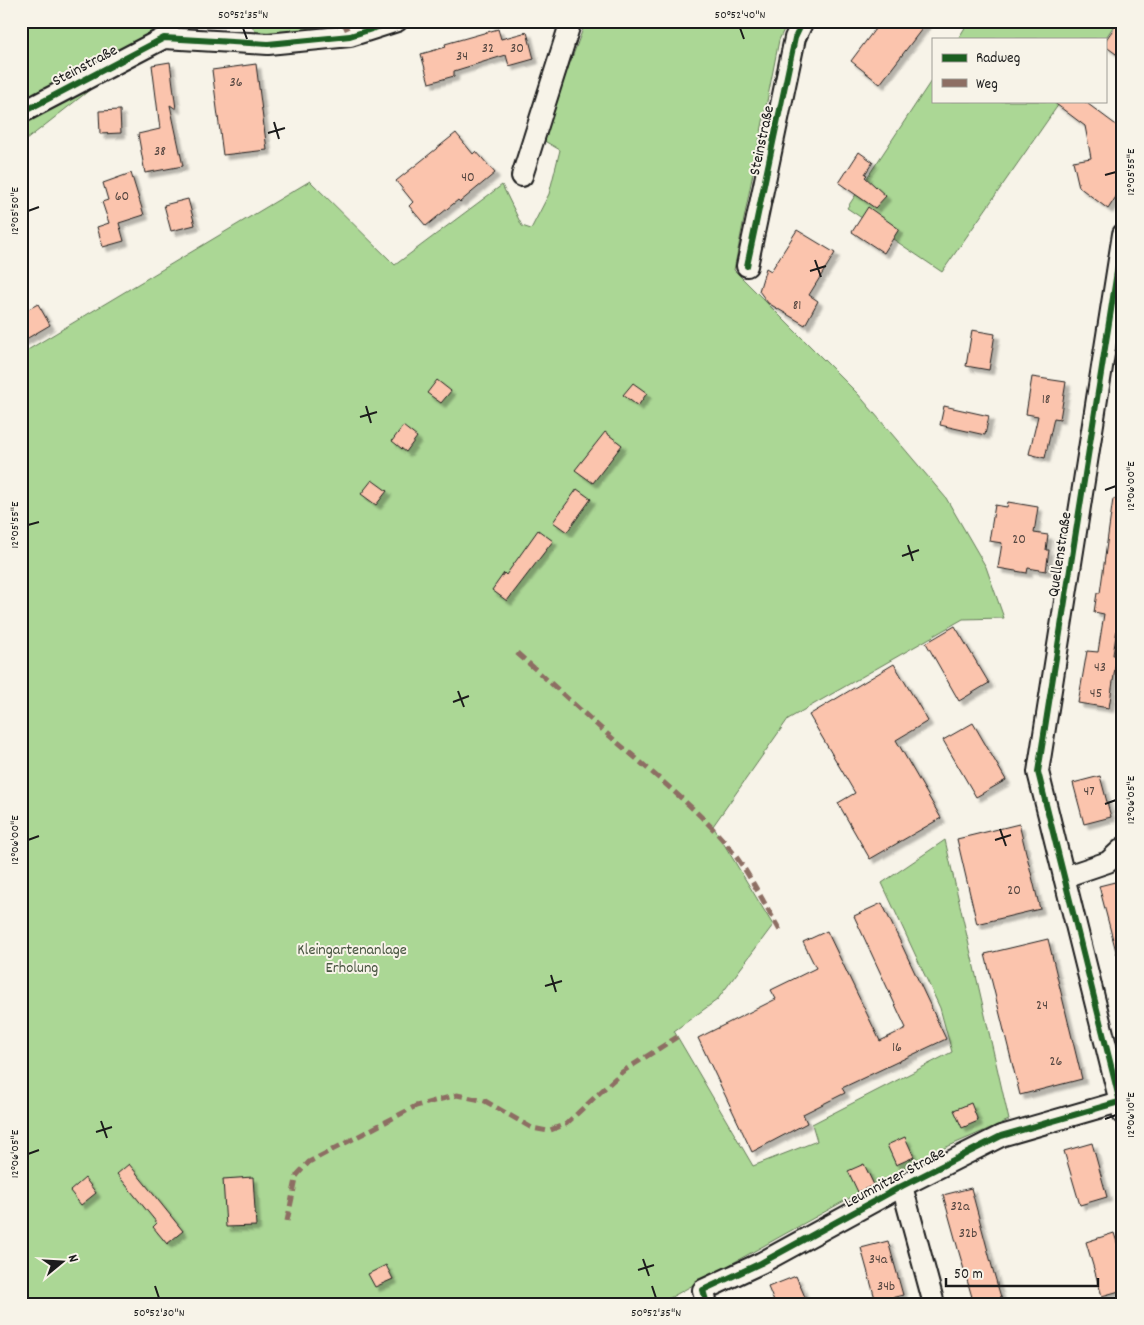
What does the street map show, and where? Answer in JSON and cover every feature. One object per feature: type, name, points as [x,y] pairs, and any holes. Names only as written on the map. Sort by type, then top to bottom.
[{"type":"street","name":"Steinstraße","points":[[21,113],[164,38],[268,44],[350,36],[397,21]]},
{"type":"street","points":[[522,176],[571,21]]},
{"type":"street","name":"Steinstraße","points":[[747,266],[795,38],[803,21]]},
{"type":"street","name":"Quellenstraße","points":[[1064,877],[1038,772],[1123,234]]},
{"type":"street","points":[[1064,877],[1108,862],[1123,848]]},
{"type":"street","name":"Leumnitzer Straße","points":[[707,1304],[703,1290],[761,1263],[902,1186],[1001,1136],[1121,1108],[1064,877]]},
{"type":"street","name":"Leumnitzer Straße","points":[[902,1186],[934,1304]]},
{"type":"green space","points":[[21,21],[203,21],[143,48],[21,144]]},
{"type":"green space","points":[[249,21],[366,21],[265,47]]},
{"type":"green space","name":"Kleingartenanlage Erholung","points":[[586,21],[788,21],[779,40],[734,270],[858,394],[946,498],[986,567],[1004,618],[963,619],[788,719],[713,826],[773,925],[717,1000],[674,1031],[753,1166],[817,1141],[812,1124],[952,1052],[940,1008],[882,883],[945,840],[1009,1120],[942,1149],[659,1304],[21,1304],[21,354],[310,181],[395,265],[502,185],[522,226],[531,229],[549,194],[560,150],[541,139]]},
{"type":"green space","points":[[969,21],[1117,21],[1106,38],[959,38]]},
{"type":"green space","points":[[932,80],[932,102],[1060,102],[942,272],[847,208]]},
{"type":"building","points":[[881,21],[928,21],[880,84],[851,61]]},
{"type":"building","points":[[1119,21],[1123,21],[1123,59],[1106,47],[1106,40]]},
{"type":"building","points":[[498,29],[501,39],[527,32],[534,59],[509,66],[506,55],[454,71],[454,76],[429,83],[421,54],[446,47],[445,44]]},
{"type":"building","points":[[170,62],[176,109],[170,105],[183,166],[145,173],[138,134],[160,129],[152,65]]},
{"type":"building","points":[[256,64],[267,150],[223,155],[212,70]]},
{"type":"building","points":[[1053,102],[1085,102],[1123,130],[1121,136],[1123,141],[1123,186],[1108,209],[1079,187],[1073,161],[1091,158],[1085,126]]},
{"type":"building","points":[[120,110],[121,133],[100,134],[99,111]]},
{"type":"building","points":[[456,133],[473,154],[476,151],[495,173],[460,202],[458,200],[426,226],[409,206],[413,202],[396,181]]},
{"type":"building","points":[[859,152],[873,162],[865,177],[886,196],[875,208],[839,183]]},
{"type":"building","points":[[131,173],[144,215],[119,223],[124,241],[103,247],[97,227],[109,223],[102,202],[108,200],[103,183]]},
{"type":"building","points":[[188,199],[195,225],[171,231],[164,205]]},
{"type":"building","points":[[868,207],[899,229],[884,253],[852,232]]},
{"type":"building","points":[[797,230],[835,253],[809,295],[818,301],[805,325],[768,303],[759,291],[766,268],[771,271]]},
{"type":"building","points":[[38,304],[50,325],[21,342],[21,313]]},
{"type":"building","points":[[972,330],[995,334],[989,370],[966,366]]},
{"type":"building","points":[[1032,377],[1066,382],[1060,419],[1054,418],[1045,458],[1029,454],[1038,416],[1026,414]]},
{"type":"building","points":[[437,380],[451,391],[441,403],[427,393]]},
{"type":"building","points":[[633,383],[647,393],[638,406],[623,395]]},
{"type":"building","points":[[944,406],[989,416],[985,435],[940,425]]},
{"type":"building","points":[[403,426],[417,437],[406,452],[392,441]]},
{"type":"building","points":[[605,432],[622,445],[593,483],[575,470]]},
{"type":"building","points":[[372,480],[387,491],[376,505],[361,494]]},
{"type":"building","points":[[577,489],[591,499],[567,532],[553,522]]},
{"type":"building","points":[[1113,499],[1123,499],[1123,617],[1119,616],[1113,655],[1117,655],[1109,708],[1078,703],[1087,651],[1098,652],[1104,614],[1094,612],[1097,593],[1100,593]]},
{"type":"building","points":[[1008,502],[1038,507],[1034,533],[1048,535],[1046,550],[1049,550],[1046,571],[1028,568],[1027,573],[998,568],[1002,543],[989,541],[995,505],[1007,507]]},
{"type":"building","points":[[538,530],[553,541],[507,601],[492,590],[504,573],[506,575]]},
{"type":"building","points":[[955,626],[989,683],[959,701],[926,643]]},
{"type":"building","points":[[894,664],[928,721],[896,740],[941,818],[870,859],[838,803],[855,793],[809,715]]},
{"type":"building","points":[[973,723],[1006,780],[976,797],[943,740]]},
{"type":"building","points":[[1100,776],[1111,817],[1084,824],[1073,783]]},
{"type":"building","points":[[1019,824],[1040,909],[977,924],[957,839]]},
{"type":"building","points":[[1123,880],[1123,955],[1117,955],[1099,886]]},
{"type":"building","points":[[882,903],[946,1039],[842,1088],[845,1093],[803,1114],[807,1123],[752,1152],[698,1038],[776,999],[771,990],[816,968],[803,942],[827,931],[880,1041],[906,1028],[854,916]]},
{"type":"building","points":[[1048,939],[1082,1079],[1020,1095],[985,954]]},
{"type":"building","points":[[971,1103],[978,1121],[962,1128],[954,1110]]},
{"type":"building","points":[[905,1137],[914,1157],[896,1165],[887,1145]]},
{"type":"building","points":[[1092,1143],[1107,1197],[1080,1205],[1064,1151]]},
{"type":"building","points":[[129,1164],[183,1231],[167,1244],[153,1227],[157,1223],[117,1174]]},
{"type":"building","points":[[864,1164],[874,1185],[858,1192],[848,1171]]},
{"type":"building","points":[[253,1177],[256,1226],[226,1227],[223,1179]]},
{"type":"building","points":[[85,1178],[96,1193],[81,1205],[70,1191]]},
{"type":"building","points":[[971,1188],[1003,1304],[974,1304],[943,1195]]},
{"type":"building","points":[[1114,1233],[1123,1261],[1123,1290],[1102,1296],[1086,1242]]},
{"type":"building","points":[[888,1241],[903,1295],[876,1302],[861,1248]]},
{"type":"building","points":[[386,1265],[393,1279],[375,1287],[368,1274]]},
{"type":"building","points":[[796,1276],[808,1304],[775,1304],[768,1287]]},
{"type":"marked path","points":[[343,21],[350,36]]},
{"type":"marked path","points":[[517,653],[706,821],[743,867],[782,934]]},
{"type":"marked path","points":[[287,1221],[297,1175],[309,1162],[416,1106],[457,1095],[485,1101],[532,1128],[548,1131],[566,1124],[622,1072],[677,1037]]},
{"type":"cycle path","points":[[21,113],[164,38],[268,44],[350,36],[397,21]]},
{"type":"cycle path","points":[[747,266],[795,38],[803,21]]},
{"type":"cycle path","points":[[1123,234],[1038,772],[1123,1114]]},
{"type":"cycle path","points":[[707,1304],[703,1290],[761,1263],[902,1186],[1001,1136],[1119,1102]]}]
